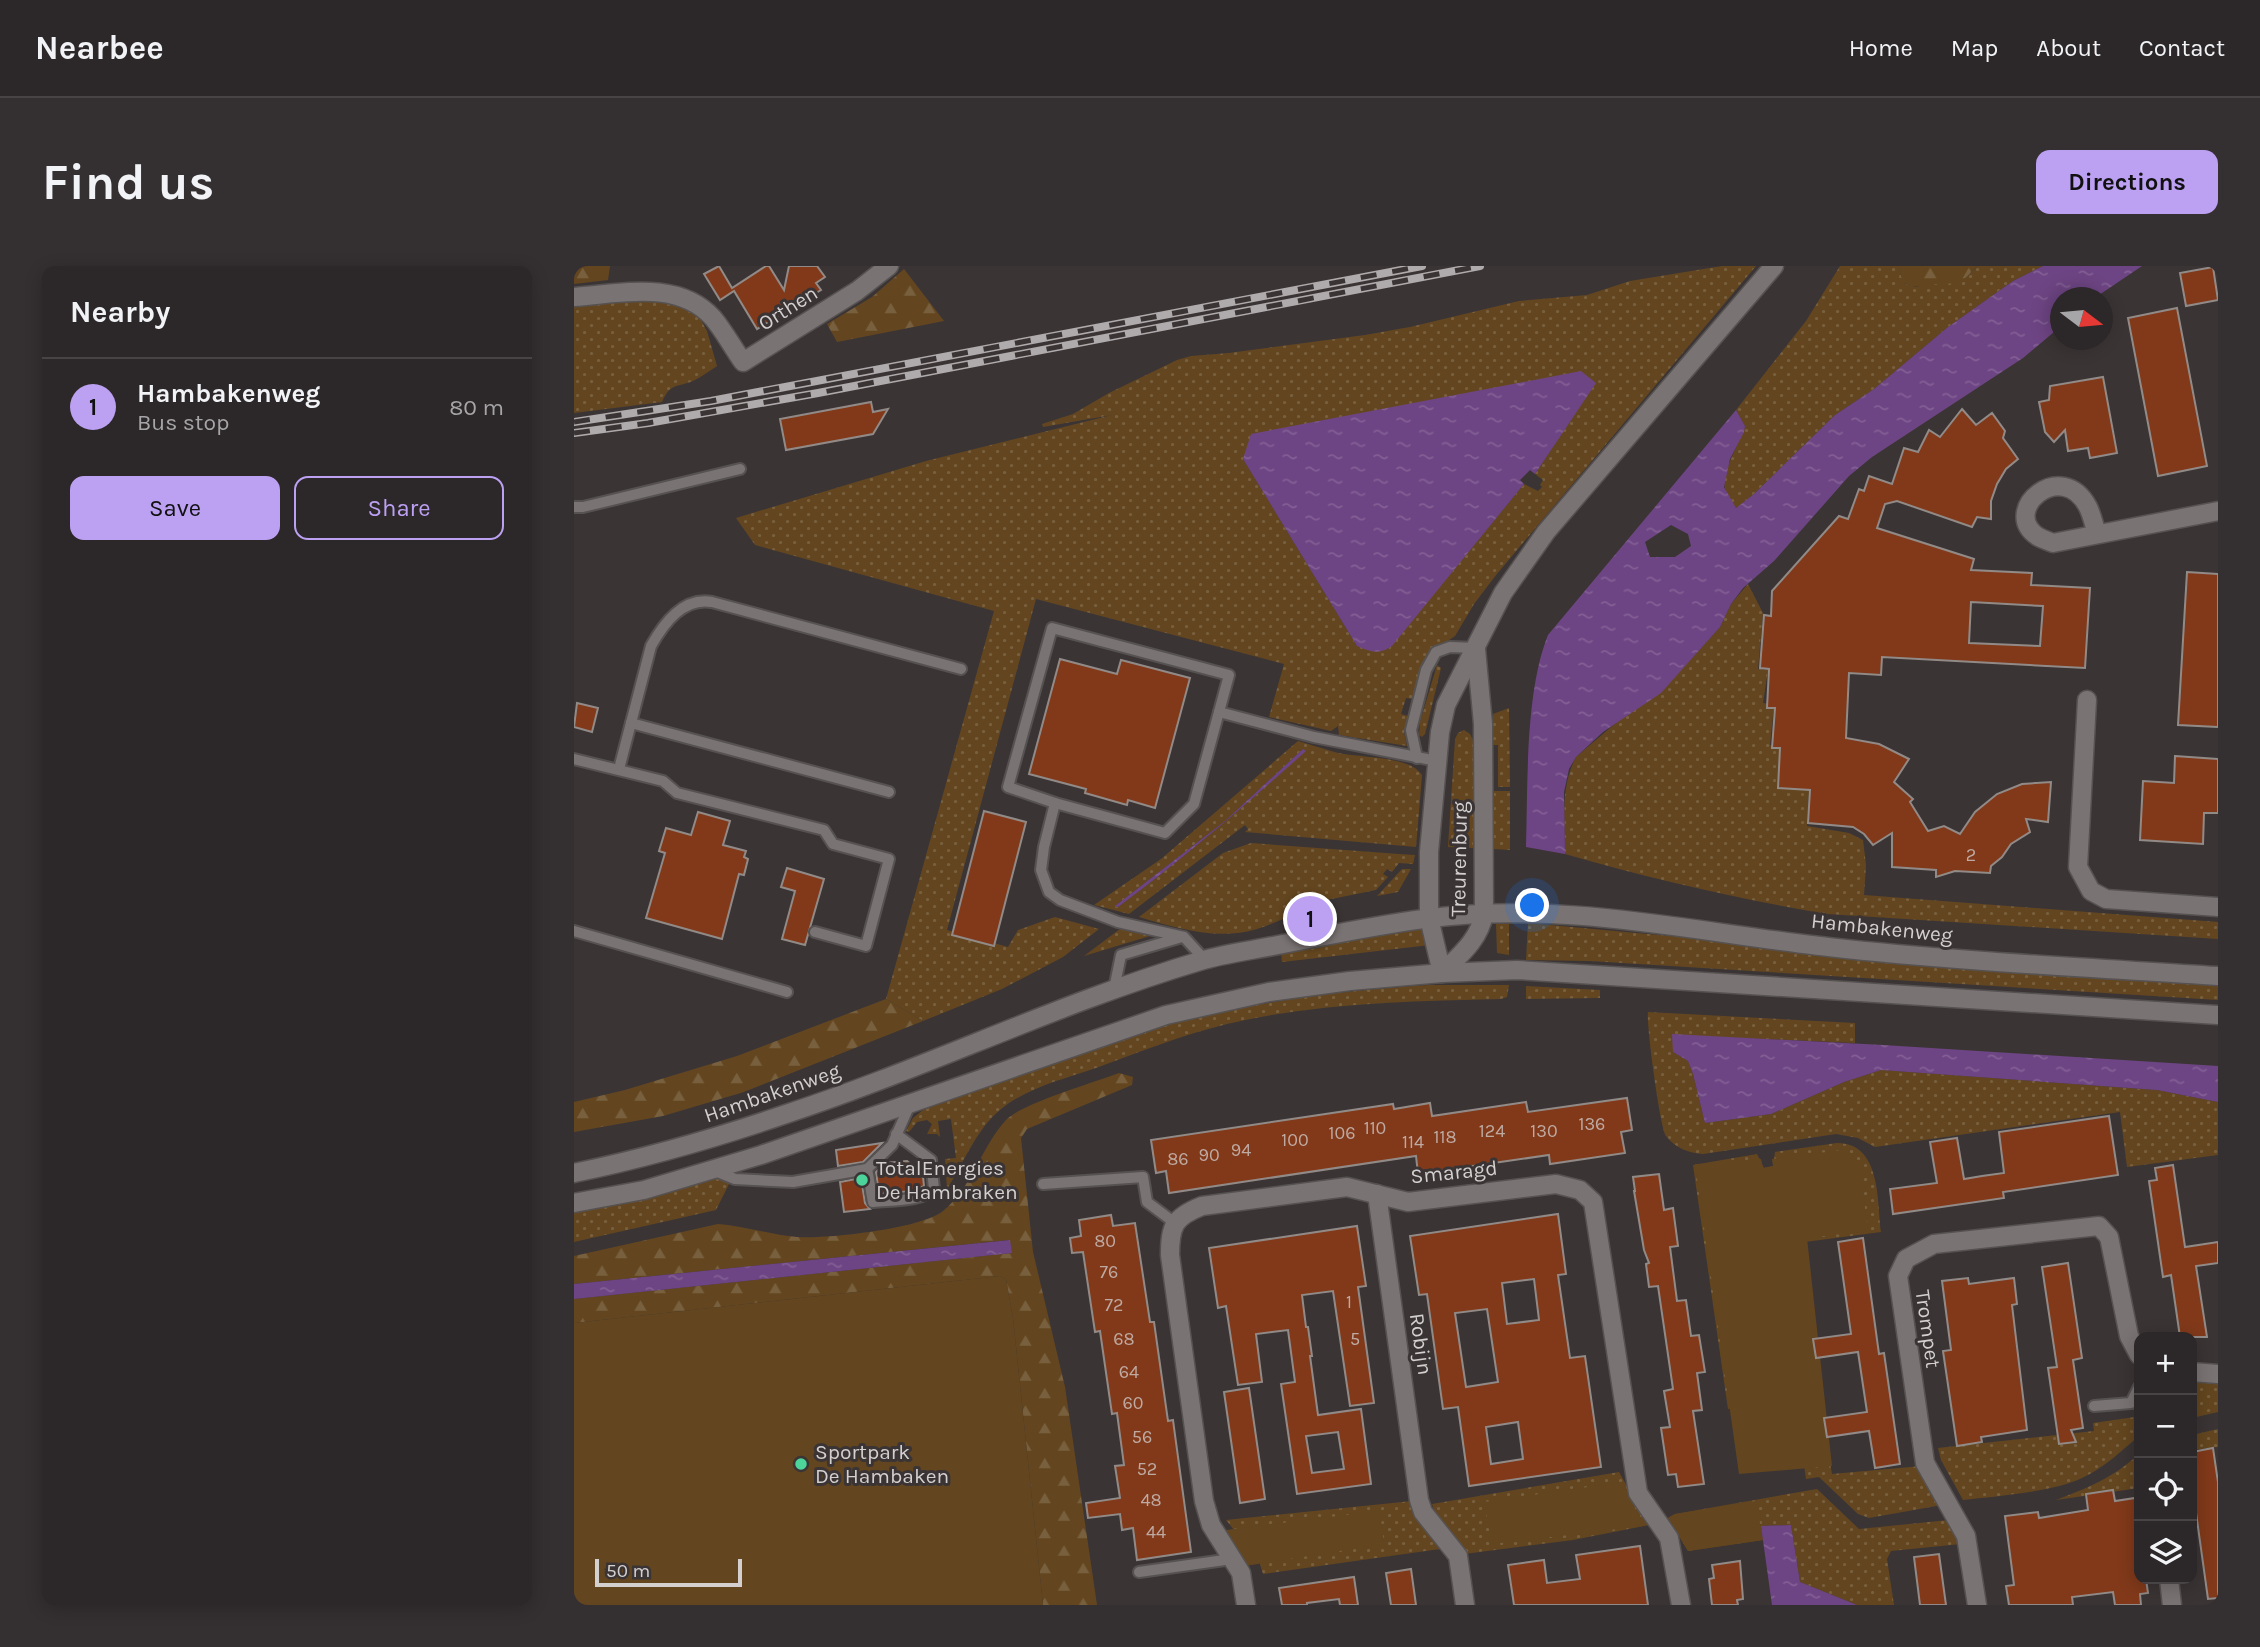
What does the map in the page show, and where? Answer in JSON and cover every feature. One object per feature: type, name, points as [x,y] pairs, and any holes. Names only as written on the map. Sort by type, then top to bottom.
[{"type":"main road","name":"Orthen","points":[[574,297],[656,291],[689,300],[713,318],[743,362],[857,291],[889,266]]},
{"type":"main road","name":"Treurenburg","points":[[1442,973],[1429,918],[1429,852],[1440,732],[1446,705],[1503,593],[1546,532],[1774,266]]},
{"type":"main road","points":[[2097,534],[2218,511]]},
{"type":"main road","name":"Treurenburg","points":[[1442,973],[1474,941],[1482,926],[1484,914],[1483,724],[1476,648]]},
{"type":"main road","points":[[2087,700],[2078,867],[2091,891],[2106,899],[2218,907]]},
{"type":"main road","name":"Hambakenweg","points":[[574,1173],[698,1143],[790,1113],[1114,989],[1205,960],[1363,928],[1429,918],[1534,914],[1649,923],[1845,949],[2218,976]]},
{"type":"main road","points":[[574,1203],[644,1190],[713,1170],[1166,1014],[1269,992],[1350,981],[1517,970],[2218,1015]]},
{"type":"main road","name":"Smaragd","points":[[1175,1223],[1186,1212],[1202,1206],[1347,1187],[1408,1202],[1556,1184],[1580,1190],[1593,1202],[1638,1493],[1669,1538],[1682,1605]]},
{"type":"main road","name":"Robijn","points":[[1377,1194],[1419,1500],[1423,1512],[1458,1556],[1465,1605]]},
{"type":"main road","points":[[1175,1223],[1170,1236],[1170,1255],[1204,1502],[1211,1525],[1241,1573],[1246,1605]]},
{"type":"main road","name":"Trompet","points":[[1977,1605],[1966,1536],[1925,1463],[1898,1276],[1906,1259],[1934,1244],[2099,1226],[2109,1237],[2129,1336],[2134,1346]]},
{"type":"main road","points":[[2197,1372],[2218,1374]]},
{"type":"main road","points":[[2170,1584],[2172,1605]]},
{"type":"lane","points":[[574,507],[740,469]]},
{"type":"lane","points":[[619,769],[651,646],[684,605],[693,601],[712,602],[961,669]]},
{"type":"lane","points":[[1052,628],[1229,675],[1194,804],[1165,833],[1055,803],[1008,787],[1052,628]]},
{"type":"lane","points":[[1418,758],[1411,730],[1426,670],[1436,652],[1450,647],[1476,648]]},
{"type":"lane","points":[[1219,712],[1314,737],[1437,761]]},
{"type":"lane","points":[[631,723],[889,792]]},
{"type":"lane","points":[[574,759],[663,781],[677,793],[824,830],[833,844],[889,859],[866,946],[815,932]]},
{"type":"lane","points":[[1055,803],[1041,870],[1049,892],[1060,900],[1118,922],[1184,937],[1205,960]]},
{"type":"lane","points":[[574,930],[787,992]]},
{"type":"lane","points":[[1114,989],[1121,955],[1184,937]]},
{"type":"lane","points":[[713,1170],[735,1179],[793,1182],[867,1169],[892,1144],[911,1102]]},
{"type":"lane","points":[[867,1169],[873,1202],[928,1195],[934,1189],[931,1160],[896,1134]]},
{"type":"lane","points":[[1043,1184],[1143,1177],[1147,1202],[1175,1223]]},
{"type":"lane","points":[[2094,1406],[2131,1403],[2135,1395]]},
{"type":"lane","points":[[1139,1572],[1232,1559]]},
{"type":"green space","points":[[574,266],[610,266],[608,280],[574,284]]},
{"type":"green space","points":[[1722,266],[1756,266],[1496,575],[1455,636],[1427,655],[1413,699],[1406,698],[1401,714],[1408,716],[1404,732],[1407,746],[1339,735],[1338,726],[1331,731],[1269,717],[1284,664],[1036,599],[947,930],[1008,947],[1018,930],[1055,917],[1099,929],[1063,957],[1002,989],[923,1021],[886,999],[994,611],[755,545],[736,518],[926,461],[1112,415],[1043,427],[1042,424],[1073,414],[1109,393],[1177,360],[1191,356],[1365,335],[1519,301],[1587,295],[1630,281]],"holes":[[[1595,383],[1535,474],[1543,480],[1540,485],[1542,487],[1538,491],[1524,484],[1388,649],[1357,646],[1243,459]]]},
{"type":"green space","points":[[1840,266],[1900,266],[1901,276],[1906,284],[1916,287],[1968,276],[1977,266],[2043,266],[2013,281],[1948,327],[1874,389],[1835,415],[1754,494],[1736,508],[1727,493],[1725,482],[1728,466],[1745,426],[1736,410],[1806,321]]},
{"type":"green space","points":[[1900,266],[1977,266],[1957,282],[1912,286],[1903,280]]},
{"type":"green space","points":[[904,269],[944,321],[837,342],[827,324],[872,297]]},
{"type":"green space","points":[[673,300],[698,315],[707,331],[717,366],[693,381],[671,388],[662,402],[574,413],[574,305]]},
{"type":"green space","points":[[1748,584],[1763,613],[1758,669],[1768,670],[1763,703],[1774,705],[1770,745],[1781,747],[1777,788],[1809,790],[1807,826],[1849,833],[1863,840],[1866,865],[1864,895],[2218,922],[2218,939],[1827,914],[1695,888],[1565,854],[1565,792],[1576,757],[1691,659],[1720,627],[1731,604]]},
{"type":"green space","points":[[1437,665],[1441,668],[1422,737],[1419,735],[1420,722]]},
{"type":"green space","points":[[1509,708],[1510,787],[1498,787],[1498,745],[1493,745],[1493,714]]},
{"type":"green space","points":[[1464,730],[1473,740],[1473,848],[1448,847],[1455,739],[1458,733]]},
{"type":"green space","points":[[1298,741],[1341,753],[1393,760],[1415,768],[1422,775],[1416,847],[1245,832],[1248,829],[1245,825],[1129,914],[1094,905],[1161,859]],"holes":[[[1303,749],[1305,751],[1237,812],[1190,851],[1118,907],[1115,906],[1225,821]]]},
{"type":"green space","points":[[1494,791],[1510,791],[1510,850],[1494,849]]},
{"type":"green space","points":[[1251,843],[1415,855],[1413,864],[1399,863],[1392,872],[1387,869],[1383,874],[1388,877],[1376,890],[1302,905],[1303,911],[1263,927],[1242,932],[1197,932],[1139,917],[1223,853]]},
{"type":"green space","points":[[1402,869],[1411,869],[1398,892],[1377,896]]},
{"type":"green space","points":[[1528,923],[1702,939],[1920,965],[2218,986],[2218,1000],[1590,961],[1526,960]]},
{"type":"green space","points":[[1496,924],[1509,924],[1509,955],[1497,953]]},
{"type":"green space","points":[[1412,927],[1427,927],[1430,945],[1282,962],[1281,953]]},
{"type":"green space","points":[[1120,929],[1150,936],[1084,956]]},
{"type":"green space","points":[[1429,985],[1509,985],[1507,997],[1501,999],[1329,1007],[1227,1024],[1046,1085],[1010,1102],[991,1118],[947,1189],[945,1159],[956,1158],[951,1119],[938,1121],[940,1137],[937,1134],[927,1134],[932,1124],[927,1120],[917,1122],[909,1132],[906,1131],[913,1118],[923,1110],[1145,1031],[1215,1013],[1286,1000]]},
{"type":"green space","points":[[1526,986],[1600,990],[1600,998],[1526,999]]},
{"type":"green space","points":[[886,999],[923,1021],[744,1092],[663,1116],[574,1132],[574,1102],[625,1090],[737,1056]]},
{"type":"green space","points":[[1648,1012],[1855,1023],[1855,1043],[1673,1035],[1673,1052],[1688,1061],[1705,1123],[1771,1114],[1844,1082],[1881,1070],[2157,1090],[2218,1102],[2218,1155],[2127,1167],[2120,1112],[1875,1147],[1858,1138],[1836,1134],[1703,1154],[1693,1152],[1674,1144],[1663,1129]]},
{"type":"green space","points":[[1119,1073],[1133,1077],[1132,1085],[1027,1129],[1021,1138],[1033,1252],[1065,1387],[1097,1605],[1043,1605],[1013,1318],[1006,1279],[1000,1276],[574,1323],[574,1299],[1012,1253],[1009,1240],[574,1284],[574,1256],[718,1224],[787,1236],[811,1237],[873,1232],[932,1217],[943,1211],[962,1191],[1006,1120],[1042,1100]]},
{"type":"green space","points":[[1837,1143],[1862,1152],[1869,1163],[1877,1190],[1881,1232],[1797,1243],[1811,1358],[1832,1474],[1922,1466],[1942,1505],[1869,1518],[1858,1514],[1819,1477],[1806,1479],[1795,1400],[1728,1409],[1693,1165],[1757,1154],[1764,1168],[1773,1166],[1775,1152]]},
{"type":"green space","points":[[1842,1150],[1851,1154],[1859,1163],[1868,1231],[1807,1238],[1832,1466],[1739,1474],[1695,1164],[1731,1164],[1761,1159],[1763,1168],[1773,1166],[1772,1159]]},
{"type":"green space","points":[[734,1174],[716,1210],[574,1242],[574,1212]]},
{"type":"green space","name":"Sportpark De Hambaken","points":[[1000,1276],[1006,1279],[1013,1318],[1043,1605],[574,1605],[574,1323]]},
{"type":"green space","points":[[2197,1381],[2218,1382],[2218,1412],[2197,1417]]},
{"type":"green space","points":[[2134,1417],[2134,1440],[2112,1459],[2082,1478],[2056,1487],[2024,1493],[1963,1500],[1941,1460],[1938,1448],[2094,1431],[2093,1423]]},
{"type":"green space","points":[[2218,1429],[2218,1447],[2197,1449],[2197,1434]]},
{"type":"green space","points":[[2134,1458],[2134,1489],[2056,1500],[2100,1481]]},
{"type":"green space","points":[[1619,1472],[1649,1525],[1573,1540],[1464,1554],[1432,1504]]},
{"type":"green space","points":[[1623,1482],[1643,1526],[1492,1544],[1484,1502]]},
{"type":"green space","points":[[1817,1489],[1859,1529],[1949,1520],[1961,1544],[1891,1551],[1887,1559],[1894,1605],[1857,1605],[1800,1582],[1791,1525],[1761,1526],[1763,1540],[1688,1551],[1668,1518],[1675,1514]]},
{"type":"green space","points":[[1412,1501],[1418,1521],[1440,1549],[1263,1574],[1259,1561],[1226,1520]]},
{"type":"green space","points":[[1756,1501],[1763,1540],[1688,1551],[1668,1518],[1675,1514]]},
{"type":"green space","points":[[1380,1511],[1384,1544],[1245,1566],[1226,1530]]},
{"type":"water","points":[[2043,266],[2142,266],[2111,287],[2050,287],[2050,335],[2023,358],[1872,457],[1849,476],[1774,561],[1743,588],[1731,604],[1720,627],[1661,693],[1603,732],[1576,757],[1569,769],[1564,792],[1565,854],[1526,847],[1531,711],[1535,683],[1548,635],[1736,410],[1745,426],[1730,459],[1724,487],[1736,508],[1754,494],[1835,415],[1874,389],[1948,327],[2013,281]],"holes":[[[1671,525],[1688,534],[1691,546],[1675,557],[1650,557],[1645,542]]]},
{"type":"water","points":[[1581,371],[1596,383],[1535,474],[1530,470],[1520,480],[1524,484],[1392,646],[1375,652],[1357,646],[1243,459],[1251,434]]},
{"type":"water","points":[[1303,749],[1306,751],[1214,831],[1118,907],[1115,906],[1225,821]]},
{"type":"water","points":[[1672,1034],[2218,1066],[2218,1102],[2157,1090],[1881,1070],[1844,1082],[1771,1114],[1705,1123],[1693,1074],[1688,1061],[1673,1052]]},
{"type":"water","points":[[1010,1240],[1012,1253],[574,1299],[574,1284]]},
{"type":"water","points":[[1791,1525],[1800,1582],[1857,1605],[1772,1605],[1761,1526]]},
{"type":"building","points":[[719,266],[732,288],[766,266],[769,266],[784,290],[789,266],[817,266],[825,277],[816,283],[821,290],[757,329],[734,291],[720,300],[704,274]]},
{"type":"building","points":[[2213,267],[2218,300],[2186,306],[2180,273]]},
{"type":"building","points":[[2177,308],[2207,466],[2158,476],[2128,318]]},
{"type":"building","points":[[2103,377],[2117,453],[2090,458],[2088,448],[2068,451],[2065,430],[2054,442],[2045,432],[2039,402],[2049,400],[2050,386]]},
{"type":"building","points":[[871,402],[873,412],[888,409],[873,434],[786,450],[780,419]]},
{"type":"building","points":[[1962,409],[1976,425],[1992,413],[2005,431],[2003,438],[2018,459],[2006,469],[1997,484],[1991,501],[1991,519],[1977,517],[1972,527],[1897,501],[1885,504],[1877,528],[1974,559],[1971,570],[2032,573],[2031,585],[2090,588],[2085,668],[1882,657],[1881,675],[1849,673],[1846,738],[1879,744],[1909,759],[1894,782],[1913,799],[1910,802],[1928,831],[1944,826],[1960,834],[1975,812],[1997,794],[2022,784],[2051,782],[2048,822],[2026,819],[2030,832],[2011,844],[1991,866],[1990,873],[1955,871],[1936,877],[1936,870],[1892,867],[1892,833],[1873,845],[1864,834],[1853,827],[1808,823],[1810,790],[1778,788],[1780,748],[1772,748],[1775,708],[1767,708],[1769,669],[1760,668],[1764,615],[1771,616],[1772,591],[1839,516],[1848,519],[1859,489],[1864,491],[1869,476],[1892,484],[1904,448],[1918,452],[1929,430],[1940,437]],"holes":[[[1971,602],[2043,606],[2040,646],[1969,643]]]},
{"type":"building","points":[[2187,572],[2218,574],[2218,727],[2178,725]]},
{"type":"building","points":[[1060,659],[1117,674],[1121,660],[1190,678],[1155,808],[1128,800],[1127,805],[1085,793],[1086,789],[1029,774]]},
{"type":"building","points":[[577,703],[598,708],[592,732],[574,727]]},
{"type":"building","points":[[2175,756],[2218,759],[2218,813],[2204,813],[2203,844],[2140,840],[2143,781],[2174,783]]},
{"type":"building","points":[[984,811],[1026,822],[994,946],[952,935]]},
{"type":"building","points":[[698,812],[730,821],[723,845],[746,851],[744,857],[748,859],[744,875],[739,874],[722,939],[646,918],[665,853],[659,851],[666,828],[691,835]]},
{"type":"building","points":[[787,868],[824,879],[805,945],[782,939],[795,891],[781,887]]},
{"type":"building","points":[[1627,1098],[1632,1130],[1621,1132],[1625,1153],[1550,1164],[1549,1155],[1418,1174],[1416,1156],[1169,1193],[1166,1171],[1156,1173],[1151,1140],[1393,1104],[1394,1109],[1430,1103],[1432,1116],[1526,1102],[1528,1112]]},
{"type":"building","points":[[2109,1116],[2118,1175],[2003,1192],[2004,1198],[1893,1214],[1890,1189],[1937,1183],[1930,1142],[1957,1138],[1964,1179],[2004,1173],[1999,1132]]},
{"type":"building","points":[[882,1143],[863,1162],[838,1166],[836,1150]]},
{"type":"building","points":[[907,1161],[916,1168],[922,1167],[924,1186],[912,1191],[879,1194],[876,1172],[885,1163]]},
{"type":"building","points":[[2173,1165],[2185,1247],[2218,1242],[2218,1263],[2196,1266],[2207,1337],[2197,1337],[2197,1332],[2179,1332],[2171,1275],[2163,1277],[2149,1181],[2157,1180],[2155,1168]]},
{"type":"building","points":[[1659,1174],[1664,1210],[1673,1208],[1678,1246],[1670,1247],[1677,1301],[1686,1300],[1691,1336],[1699,1335],[1705,1372],[1697,1373],[1702,1410],[1693,1411],[1704,1484],[1678,1487],[1676,1474],[1668,1475],[1661,1428],[1670,1427],[1664,1391],[1673,1389],[1658,1286],[1649,1287],[1646,1264],[1649,1263],[1644,1250],[1633,1177]]},
{"type":"building","points":[[861,1178],[865,1203],[870,1209],[844,1212],[840,1182]]},
{"type":"building","points":[[1558,1214],[1566,1274],[1558,1275],[1570,1358],[1585,1356],[1601,1467],[1469,1486],[1458,1407],[1443,1409],[1427,1294],[1419,1295],[1410,1236]],"holes":[[[1534,1279],[1539,1320],[1507,1324],[1502,1283]],[[1487,1309],[1498,1382],[1466,1387],[1455,1313]],[[1518,1422],[1523,1459],[1491,1464],[1486,1427]]]},
{"type":"building","points":[[1111,1215],[1113,1226],[1135,1223],[1150,1322],[1154,1322],[1168,1421],[1173,1420],[1191,1552],[1137,1560],[1133,1528],[1122,1530],[1120,1514],[1088,1518],[1086,1503],[1120,1498],[1115,1466],[1124,1465],[1117,1413],[1112,1414],[1100,1331],[1095,1332],[1083,1252],[1072,1253],[1070,1238],[1081,1236],[1079,1220]]},
{"type":"building","points":[[1357,1226],[1366,1286],[1358,1287],[1374,1403],[1350,1406],[1333,1291],[1302,1295],[1318,1415],[1361,1409],[1371,1484],[1297,1494],[1281,1384],[1295,1382],[1288,1330],[1256,1334],[1262,1382],[1238,1385],[1226,1306],[1218,1308],[1209,1248]],"holes":[[[1338,1432],[1344,1469],[1312,1473],[1306,1436]]]},
{"type":"building","points":[[1863,1238],[1879,1354],[1884,1353],[1900,1464],[1875,1468],[1869,1431],[1827,1437],[1824,1418],[1867,1412],[1858,1352],[1816,1358],[1813,1339],[1851,1334],[1838,1242]]},
{"type":"building","points":[[2068,1263],[2082,1358],[2073,1360],[2083,1428],[2071,1430],[2076,1442],[2059,1444],[2048,1368],[2057,1367],[2042,1267]]},
{"type":"building","points":[[1968,1278],[1969,1284],[2014,1278],[2017,1304],[2012,1305],[2027,1430],[1981,1437],[1982,1442],[1957,1446],[1943,1351],[1951,1350],[1942,1281]]},
{"type":"building","points":[[1249,1388],[1265,1499],[1240,1503],[1224,1392]]},
{"type":"building","points":[[2213,1448],[2218,1482],[2218,1598],[2208,1599],[2197,1520],[2197,1451]]},
{"type":"building","points":[[2113,1490],[2115,1501],[2134,1498],[2134,1584],[2147,1584],[2148,1593],[2140,1594],[2141,1605],[2115,1605],[2113,1592],[2072,1597],[2073,1605],[2009,1605],[2006,1586],[2014,1585],[2005,1516],[2038,1512],[2039,1518],[2088,1510],[2086,1494]]},
{"type":"building","points":[[1640,1546],[1648,1605],[1514,1605],[1508,1565],[1544,1560],[1547,1583],[1580,1579],[1576,1555]]},
{"type":"building","points":[[1939,1554],[1946,1605],[1920,1605],[1914,1557]]},
{"type":"building","points":[[1740,1561],[1743,1599],[1737,1600],[1738,1605],[1712,1605],[1709,1579],[1714,1578],[1712,1565]]},
{"type":"building","points":[[1411,1569],[1416,1605],[1391,1605],[1386,1573]]},
{"type":"building","points":[[1354,1577],[1358,1605],[1340,1605],[1339,1599],[1307,1605],[1282,1605],[1279,1588]]},
{"type":"railway","points":[[574,422],[711,401],[1422,266]]},
{"type":"railway","points":[[574,433],[648,423],[818,393],[1480,266]]},
{"type":"place","name":"Hambakenweg","points":[[1310,919]]},
{"type":"place","name":"TotalEnergies De Hambraken","points":[[862,1180]]},
{"type":"place","name":"Sportpark De Hambaken","points":[[801,1464]]}]
